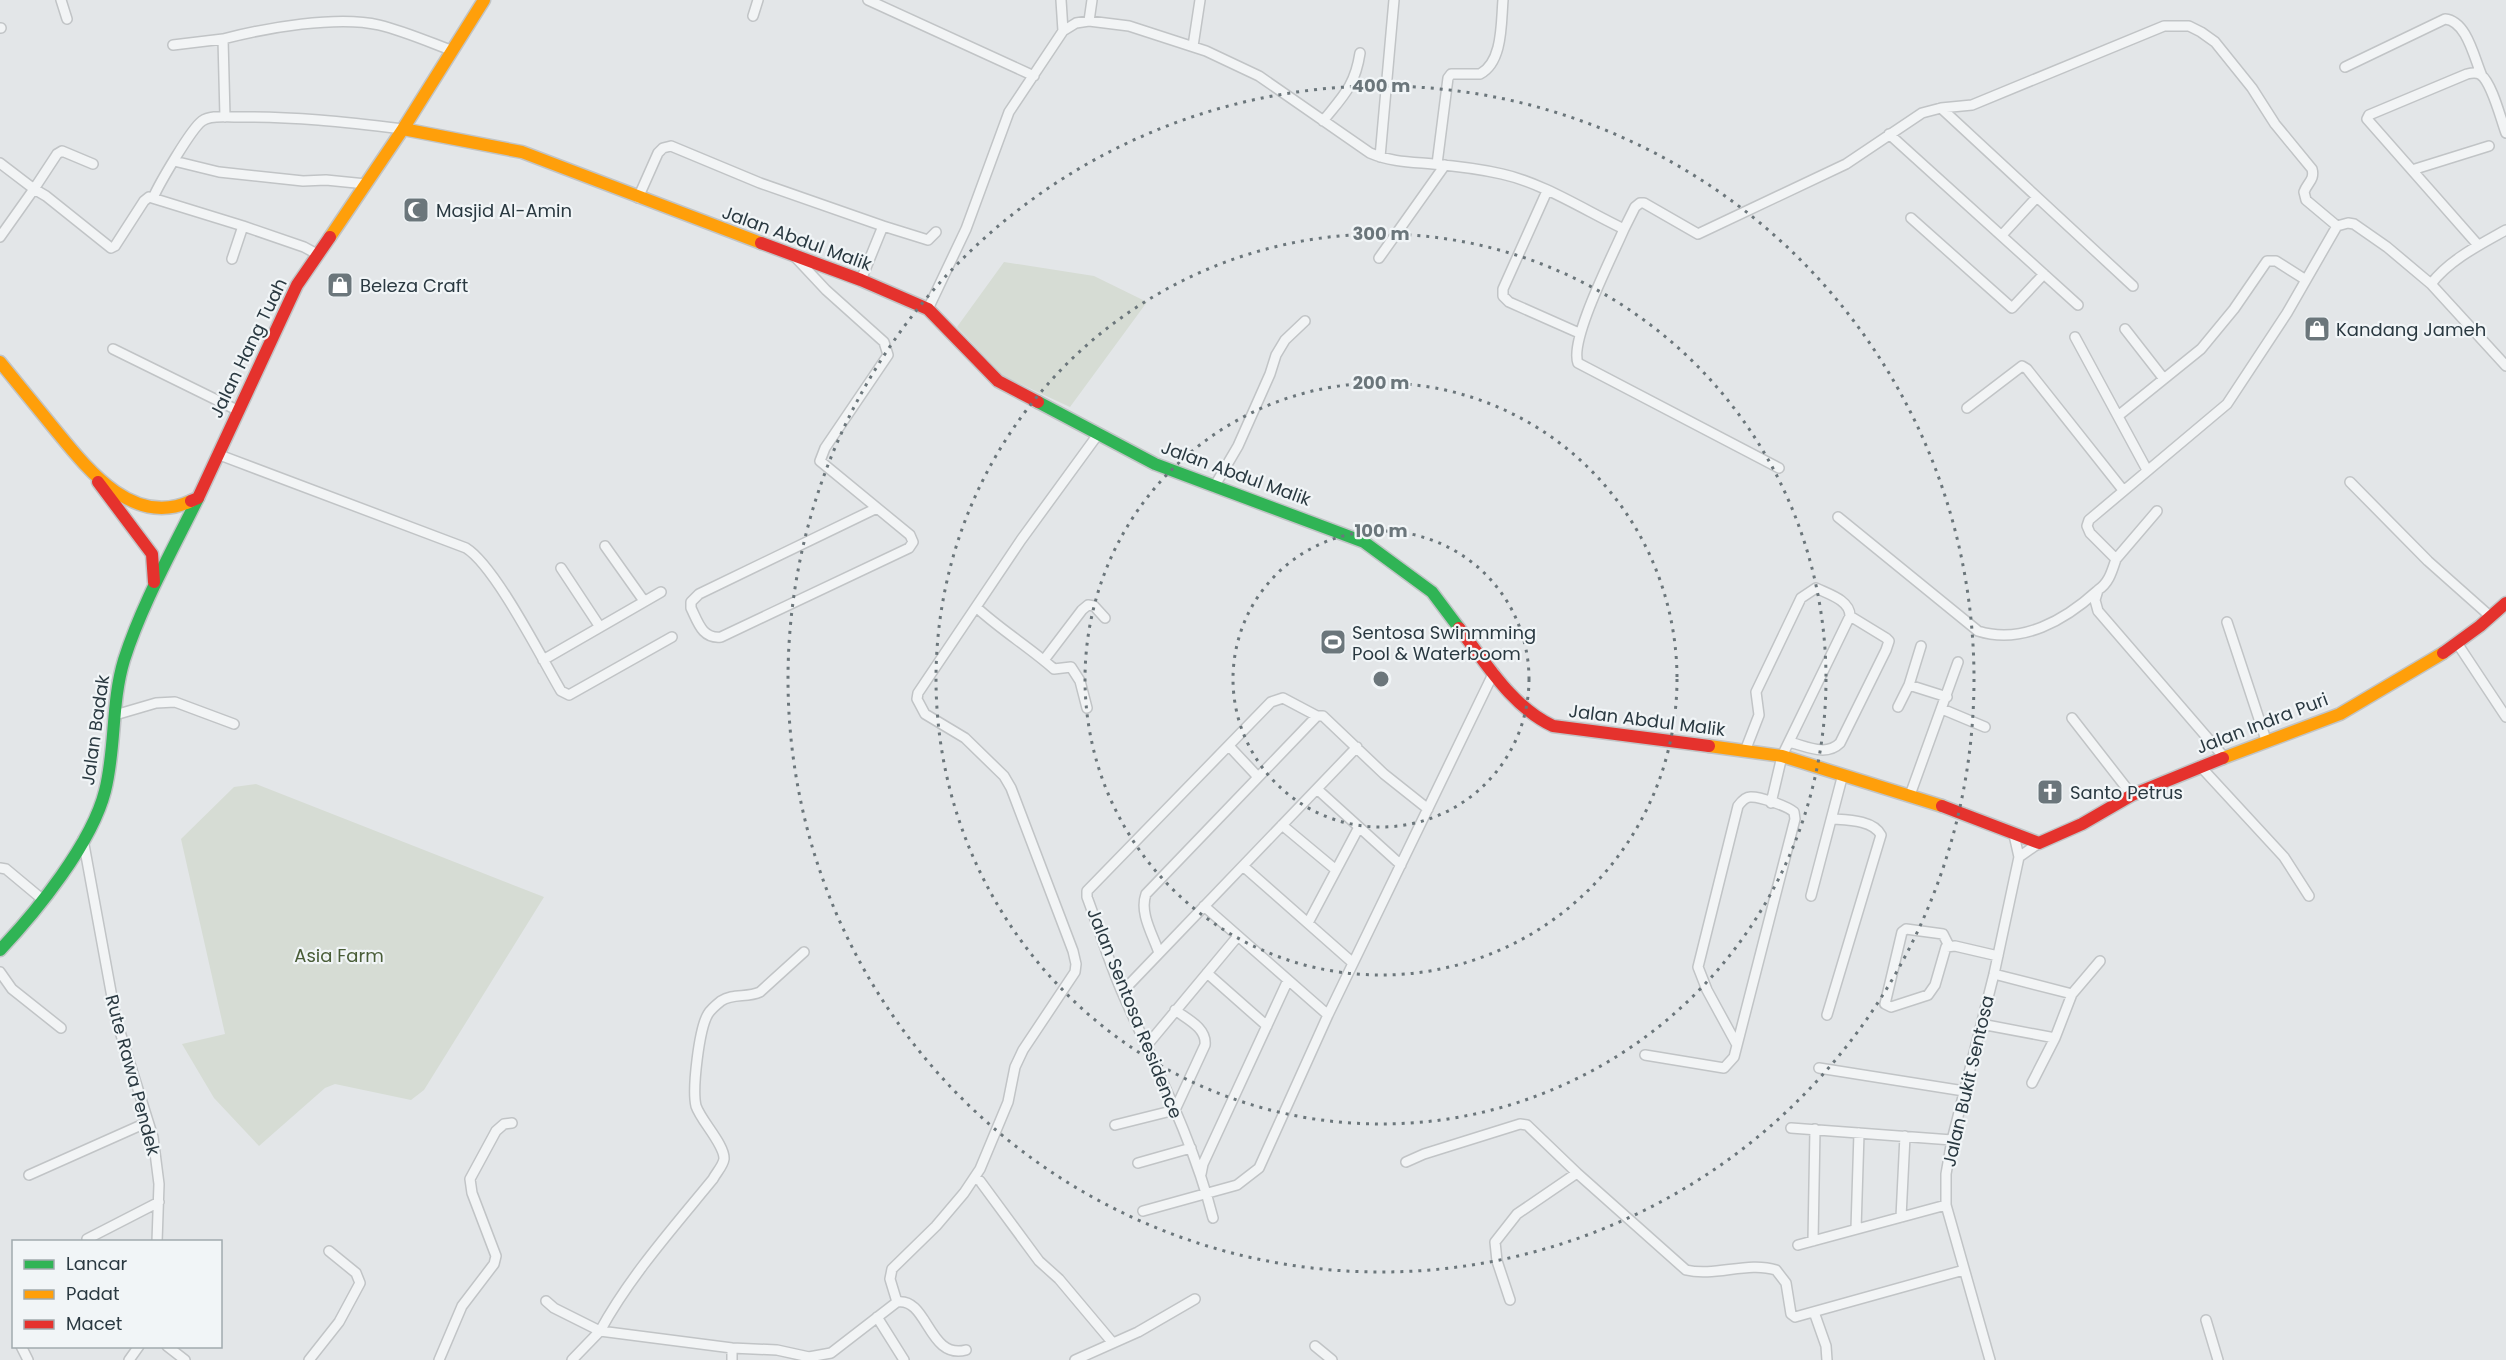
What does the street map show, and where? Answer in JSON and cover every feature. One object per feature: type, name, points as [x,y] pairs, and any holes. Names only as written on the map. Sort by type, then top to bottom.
[{"type":"street","points":[[61,0],[67,19]]},
{"type":"street","name":"Jalan Hang Tuah","points":[[198,498],[297,285],[403,129],[484,0]]},
{"type":"street","points":[[753,16],[758,0]]},
{"type":"street","points":[[868,0],[1034,76]]},
{"type":"street","points":[[1061,0],[1063,31]]},
{"type":"street","points":[[1089,21],[1092,0]]},
{"type":"street","points":[[1193,46],[1200,0]]},
{"type":"street","points":[[1380,157],[1394,0]]},
{"type":"street","points":[[1379,258],[1441,165],[1448,78],[1451,74],[1457,73],[1480,74],[1491,66],[1498,44],[1503,0]]},
{"type":"street","points":[[2345,67],[2445,19],[2452,20],[2460,26],[2488,85],[2506,133]]},
{"type":"street","points":[[173,45],[342,21],[380,25],[453,51]]},
{"type":"street","points":[[928,309],[966,229],[1009,112],[1063,31],[1076,23],[1089,21],[1136,27],[1193,46],[1259,76],[1370,153],[1380,157],[1394,161],[1503,174],[1547,191],[1624,230]]},
{"type":"street","points":[[1779,468],[1578,363],[1576,357],[1579,333],[1624,230],[1635,207],[1640,202],[1698,234],[1846,164],[1922,113],[1941,108],[1972,105],[2113,49],[2153,29],[2164,26],[2189,26],[2215,42],[2252,88],[2275,124],[2312,169],[2312,181],[2304,192],[2306,200],[2337,226]]},
{"type":"street","points":[[223,39],[225,117]]},
{"type":"street","points":[[1323,121],[1351,86],[1360,53]]},
{"type":"street","points":[[2478,245],[2369,122],[2369,115],[2467,74],[2475,73],[2482,76]]},
{"type":"street","points":[[1941,108],[2133,286]]},
{"type":"street","points":[[153,198],[161,180],[174,161],[202,121],[208,118],[276,116],[403,129]]},
{"type":"street","name":"Jalan Abdul Malik","points":[[403,129],[522,152],[638,198],[861,280],[928,309],[998,381],[1155,464],[1364,542],[1398,564],[1432,592],[1494,672],[1534,717],[1553,726],[1782,756],[1910,795],[2039,843]]},
{"type":"street","points":[[1889,134],[2078,305]]},
{"type":"street","points":[[638,198],[658,153],[663,148],[671,146],[760,183],[883,226],[928,240],[936,232]]},
{"type":"street","points":[[2412,170],[2489,146]]},
{"type":"street","points":[[0,237],[57,154],[62,151],[93,164]]},
{"type":"street","points":[[174,161],[219,172],[303,181],[326,180],[366,184]]},
{"type":"street","points":[[0,163],[111,248],[115,246],[144,201],[149,197],[243,226],[304,247],[317,254]]},
{"type":"street","points":[[1547,191],[1503,289],[1503,296],[1509,302],[1579,333]]},
{"type":"street","points":[[2002,235],[2036,198]]},
{"type":"street","points":[[1911,218],[2012,308],[2044,274]]},
{"type":"street","points":[[2116,559],[2090,533],[2087,526],[2094,515],[2227,404],[2306,280],[2337,226],[2354,224],[2387,246],[2432,284],[2506,366]]},
{"type":"street","points":[[232,259],[243,226]]},
{"type":"street","points":[[861,280],[883,226]]},
{"type":"street","points":[[2432,284],[2438,274],[2478,245],[2506,230]]},
{"type":"street","points":[[795,257],[826,290],[884,342],[888,355],[819,458],[821,464],[877,508],[910,535],[913,542],[909,548],[721,638],[705,635],[691,608],[691,602],[699,594],[877,508]]},
{"type":"street","points":[[2118,416],[2201,349],[2234,309],[2266,261],[2276,261],[2306,280]]},
{"type":"street","points":[[1214,487],[1238,446],[1276,355],[1285,340],[1305,321]]},
{"type":"street","points":[[2125,329],[2164,380]]},
{"type":"street","points":[[2075,337],[2147,470]]},
{"type":"street","points":[[114,349],[237,410]]},
{"type":"street","points":[[0,362],[91,473],[152,554],[154,586]]},
{"type":"street","points":[[1967,408],[2022,366],[2027,369],[2123,490]]},
{"type":"street","points":[[897,1302],[890,1279],[892,1269],[936,1227],[974,1178],[1008,1102],[1015,1067],[1023,1050],[1070,980],[1076,964],[1011,788],[1004,776],[965,738],[924,714],[916,699],[1021,540],[1099,433]]},
{"type":"street","points":[[217,454],[466,548],[476,555],[496,582],[561,691],[569,695],[672,637]]},
{"type":"street","points":[[91,473],[113,490],[136,503],[166,509],[181,506],[198,498]]},
{"type":"street","points":[[2350,482],[2428,561],[2491,617]]},
{"type":"street","name":"Jalan Badak","points":[[0,950],[15,936],[42,899],[96,817],[105,793],[124,662],[154,586],[198,498]]},
{"type":"street","points":[[1838,517],[1978,631],[1989,635],[2018,636],[2067,614],[2103,587],[2116,559],[2157,511]]},
{"type":"street","points":[[605,546],[644,601]]},
{"type":"street","points":[[561,568],[600,627]]},
{"type":"street","points":[[1745,751],[1759,715],[1756,692],[1801,598],[1816,588],[1843,602],[1850,609],[1850,616],[1782,756],[1771,802]]},
{"type":"street","points":[[2098,590],[2095,600],[2103,619],[2224,757]]},
{"type":"street","points":[[543,660],[661,592]]},
{"type":"street","name":"Jalan Indra Puri","points":[[2019,857],[2039,843],[2082,825],[2132,795],[2266,740],[2340,714],[2423,666],[2457,643],[2506,603]]},
{"type":"street","points":[[1044,660],[1088,605],[1094,606],[1105,618]]},
{"type":"street","points":[[976,607],[998,627],[1027,645],[1054,669],[1071,667],[1075,670],[1087,708]]},
{"type":"street","points":[[1789,742],[1825,751],[1833,750],[1840,743],[1886,650],[1889,641],[1886,638],[1850,616]]},
{"type":"street","points":[[2227,622],[2266,740]]},
{"type":"street","points":[[2457,643],[2506,717]]},
{"type":"street","points":[[1898,706],[1910,685],[1921,646]]},
{"type":"street","points":[[1910,795],[1958,662]]},
{"type":"street","points":[[1143,1211],[1237,1185],[1259,1168],[1328,1015],[1494,672]]},
{"type":"street","points":[[1910,685],[1947,697]]},
{"type":"street","name":"Jalan Sentosa Residence","points":[[1213,1218],[1201,1174],[1148,1044],[1122,992],[1087,897],[1088,891],[1271,702],[1283,698],[1317,716],[1323,716],[1384,774],[1428,809]]},
{"type":"street","points":[[115,715],[156,703],[175,702],[234,724]]},
{"type":"street","points":[[1942,710],[1985,727]]},
{"type":"street","points":[[1159,953],[1144,912],[1143,902],[1146,894],[1317,716]]},
{"type":"street","points":[[2072,718],[2132,795]]},
{"type":"street","points":[[1229,746],[1258,777]]},
{"type":"street","points":[[1122,992],[1357,747]]},
{"type":"street","points":[[2200,766],[2284,857],[2309,896]]},
{"type":"street","points":[[1812,896],[1843,774]]},
{"type":"street","points":[[1317,789],[1401,865]]},
{"type":"street","points":[[1645,1055],[1724,1068],[1734,1057],[1795,819],[1794,812],[1789,807],[1751,797],[1743,800],[1738,806],[1698,967],[1700,976],[1737,1045]]},
{"type":"street","points":[[1827,1015],[1881,835],[1872,826],[1850,820],[1833,819]]},
{"type":"street","points":[[1282,825],[1336,870]]},
{"type":"street","points":[[1308,923],[1359,827]]},
{"type":"street","name":"Jalan Bukit Sentosa","points":[[1989,1360],[1946,1205],[1945,1181],[1952,1140],[1994,974],[2019,857],[2014,835]]},
{"type":"street","name":"Rute Rawa Pendek","points":[[83,839],[116,1019],[153,1137],[159,1184],[157,1240]]},
{"type":"street","points":[[1243,866],[1353,963]]},
{"type":"street","points":[[0,868],[6,868],[42,899]]},
{"type":"street","points":[[1204,906],[1328,1015]]},
{"type":"street","points":[[1906,929],[1943,934],[1949,946],[1943,951],[1935,985],[1928,995],[1891,1007],[1885,1004],[1902,932],[1906,929]]},
{"type":"street","points":[[1148,1044],[1238,936]]},
{"type":"street","points":[[1949,946],[1998,956]]},
{"type":"street","points":[[572,1360],[600,1331],[611,1310],[637,1274],[713,1179],[723,1162],[724,1156],[702,1121],[695,1104],[703,1026],[708,1013],[723,999],[760,992],[804,952]]},
{"type":"street","points":[[2032,1083],[2055,1038],[2072,994],[2100,961]]},
{"type":"street","points":[[0,972],[12,989],[61,1028]]},
{"type":"street","points":[[1207,973],[1267,1026]]},
{"type":"street","points":[[1994,974],[2072,994]]},
{"type":"street","points":[[1201,1174],[1203,1164],[1288,980]]},
{"type":"street","points":[[1115,1125],[1175,1110],[1206,1039],[1203,1031],[1175,1010]]},
{"type":"street","points":[[1981,1024],[2055,1038]]},
{"type":"street","points":[[1819,1068],[1964,1091]]},
{"type":"street","points":[[29,1175],[148,1122]]},
{"type":"street","points":[[439,1360],[462,1306],[494,1264],[496,1256],[472,1193],[470,1179],[496,1131],[504,1124],[512,1123]]},
{"type":"street","points":[[1406,1161],[1520,1124],[1532,1128],[1577,1173],[1686,1270],[1701,1274],[1768,1268],[1781,1274],[1786,1283],[1793,1316],[1798,1317],[1964,1270]]},
{"type":"street","points":[[1791,1128],[1952,1140]]},
{"type":"street","points":[[1813,1241],[1815,1129]]},
{"type":"street","points":[[1856,1229],[1859,1132]]},
{"type":"street","points":[[1901,1217],[1905,1136]]},
{"type":"street","points":[[1138,1163],[1191,1148]]},
{"type":"street","points":[[1510,1300],[1497,1261],[1496,1242],[1517,1214],[1577,1173]]},
{"type":"street","points":[[974,1178],[980,1181],[1039,1261],[1059,1279],[1112,1342]]},
{"type":"street","points":[[87,1239],[159,1202]]},
{"type":"street","points":[[1798,1245],[1946,1205]]},
{"type":"street","points":[[309,1360],[339,1322],[360,1283],[356,1273],[330,1251]]},
{"type":"street","points":[[1079,1359],[1138,1332],[1195,1299]]},
{"type":"street","points":[[546,1301],[600,1331],[732,1348],[777,1350],[808,1357],[830,1357],[897,1302],[907,1302],[947,1350],[956,1353],[966,1350]]},
{"type":"street","points":[[1814,1312],[1826,1346],[1827,1360]]},
{"type":"street","points":[[877,1317],[904,1360]]},
{"type":"street","points":[[2205,1320],[2218,1360]]},
{"type":"street","points":[[1315,1346],[1332,1360]]},
{"type":"street","points":[[129,1360],[138,1348]]},
{"type":"street","points":[[168,1348],[186,1360]]},
{"type":"street","points":[[732,1348],[732,1360]]},
{"type":"green space","points":[[1004,262],[1094,276],[1147,302],[1070,407],[1003,376],[957,327]]},
{"type":"green space","name":"Asia Farm","points":[[256,784],[544,897],[424,1090],[411,1100],[335,1084],[325,1088],[259,1146],[214,1098],[182,1044],[225,1034],[181,839],[234,787]]},
{"type":"traffic: fast","points":[[1038,402],[1155,464],[1364,542],[1432,592],[1459,628]]},
{"type":"traffic: fast","points":[[0,950],[62,875],[76,854],[98,811],[105,791],[111,758],[117,693],[124,660],[148,598],[198,498]]},
{"type":"traffic: slow","points":[[330,237],[403,129],[484,0]]},
{"type":"traffic: slow","points":[[403,129],[522,152],[761,243]]},
{"type":"traffic: slow","points":[[0,362],[80,459],[112,489],[130,500],[149,507],[169,507],[191,501]]},
{"type":"traffic: slow","points":[[2223,758],[2340,714],[2443,653]]},
{"type":"traffic: slow","points":[[1709,746],[1782,756],[1942,806]]},
{"type":"traffic: jam","points":[[191,501],[198,498],[297,285],[330,237]]},
{"type":"traffic: jam","points":[[761,243],[861,280],[928,309],[998,381],[1038,402]]},
{"type":"traffic: jam","points":[[98,482],[152,554],[154,582]]},
{"type":"traffic: jam","points":[[2443,653],[2480,626],[2506,603]]},
{"type":"traffic: jam","points":[[1459,628],[1512,696],[1538,718],[1553,726],[1709,746]]},
{"type":"traffic: jam","points":[[1942,806],[2039,843],[2082,824],[2132,795],[2223,758]]},
{"type":"place","name":"Masjid Al-Amin","points":[[416,210]]},
{"type":"place","name":"Beleza Craft","points":[[340,285]]},
{"type":"place","name":"Kandang Jameh","points":[[2317,329]]},
{"type":"place","name":"Sentosa Swinmming Pool & Waterboom","points":[[1333,642]]},
{"type":"place","name":"Santo Petrus","points":[[2050,792]]}]
